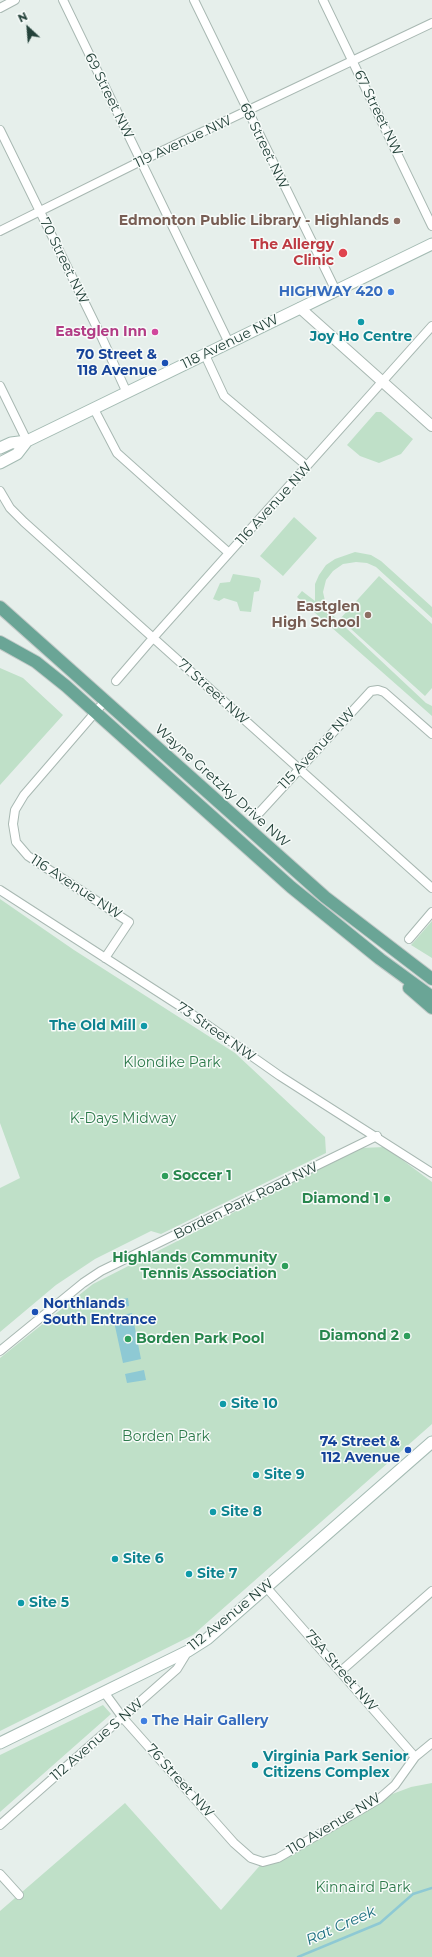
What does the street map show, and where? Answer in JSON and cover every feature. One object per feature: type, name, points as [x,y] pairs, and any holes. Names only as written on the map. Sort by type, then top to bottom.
[{"type":"main road","name":"118 Avenue NW","points":[[0,448],[11,443],[27,441],[432,244]]},
{"type":"main road","name":"118 Avenue NW","points":[[0,463],[17,454],[27,441]]},
{"type":"main road","name":"Wayne Gretzky Drive NW","points":[[0,606],[325,897],[392,950],[432,979]]},
{"type":"main road","name":"Wayne Gretzky Drive NW","points":[[0,642],[36,662],[95,712],[291,887],[380,959],[432,997]]},
{"type":"main road","points":[[392,950],[432,971]]},
{"type":"main road","points":[[380,959],[416,996],[432,1008]]},
{"type":"main road","name":"112 Avenue NW","points":[[0,1743],[188,1651],[207,1639],[432,1442]]},
{"type":"street","points":[[0,8],[15,0]]},
{"type":"street","name":"69 Street NW","points":[[63,0],[229,343]]},
{"type":"street","name":"68 Street NW","points":[[194,0],[336,291]]},
{"type":"street","name":"67 Street NW","points":[[323,0],[432,226]]},
{"type":"street","name":"119 Avenue NW","points":[[0,232],[141,161],[432,23]]},
{"type":"street","name":"70 Street NW","points":[[0,130],[41,212],[126,393]]},
{"type":"street","points":[[300,308],[432,426]]},
{"type":"street","name":"116 Avenue NW","points":[[116,681],[432,326]]},
{"type":"street","points":[[205,354],[224,396],[307,466]]},
{"type":"street","points":[[0,386],[27,441]]},
{"type":"street","points":[[94,408],[117,453],[229,553]]},
{"type":"street","name":"71 Street NW","points":[[0,490],[10,508],[24,522],[432,888]]},
{"type":"street","name":"115 Avenue NW","points":[[260,812],[371,691],[378,690],[384,692],[432,734]]},
{"type":"street","name":"116 Avenue NW","points":[[105,701],[19,802],[15,810],[13,830],[16,842],[28,856],[129,922],[105,958]]},
{"type":"street","name":"73 Street NW","points":[[0,890],[186,1010],[280,1076],[432,1173]]},
{"type":"street","points":[[409,939],[432,912]]},
{"type":"street","name":"Borden Park Road NW","points":[[0,1351],[74,1290],[101,1271],[376,1136]]},
{"type":"street","name":"75A Street NW","points":[[266,1587],[415,1757]]},
{"type":"street","points":[[341,1671],[432,1591]]},
{"type":"street","name":"112 Avenue S NW","points":[[0,1825],[177,1669],[188,1651]]},
{"type":"street","name":"76 Street NW","points":[[104,1692],[123,1718],[234,1842],[251,1858],[263,1862]]},
{"type":"street","name":"110 Avenue NW","points":[[263,1862],[278,1858],[379,1799],[395,1785],[415,1757],[432,1742]]},
{"type":"street","points":[[0,1874],[19,1895]]},
{"type":"green space","points":[[376,412],[381,412],[413,439],[401,454],[379,463],[360,456],[347,445]]},
{"type":"green space","points":[[294,517],[317,538],[283,576],[260,556]]},
{"type":"green space","points":[[355,552],[371,555],[381,561],[432,607],[432,618],[376,567],[367,563],[356,562],[343,564],[333,571],[326,580],[323,592],[327,610],[426,703],[432,706],[432,716],[297,597],[302,591],[315,601],[315,584],[326,565],[335,559]]},
{"type":"green space","points":[[233,574],[259,578],[261,581],[259,591],[254,592],[251,612],[240,611],[237,602],[224,598],[219,601],[213,599],[220,583],[230,582]]},
{"type":"green space","points":[[379,576],[432,624],[432,688],[425,696],[340,619]]},
{"type":"green space","points":[[0,668],[23,678],[63,715],[0,785]]},
{"type":"green space","name":"K-Days Midway","points":[[0,899],[74,950],[235,1053],[325,1137],[326,1153],[161,1234],[151,1231],[95,1259],[56,1285],[0,1332],[0,1188],[20,1178],[0,1123]]},
{"type":"green space","points":[[432,921],[432,958],[411,945]]},
{"type":"green space","name":"Borden Park","points":[[385,1147],[432,1182],[432,1424],[193,1635],[0,1731],[0,1358],[93,1284],[360,1148]]},
{"type":"green space","points":[[103,1705],[111,1714],[0,1812],[0,1755]]},
{"type":"green space","name":"Kinnaird Park","points":[[432,1783],[432,1957],[0,1957],[0,1911],[125,1803],[221,1910],[263,1862],[379,1799],[411,1787]]},
{"type":"water","points":[[128,1298],[129,1306],[113,1310],[111,1301]]},
{"type":"water","points":[[132,1313],[141,1359],[123,1363],[113,1317]]},
{"type":"water","points":[[144,1370],[146,1380],[127,1383],[125,1374]]},
{"type":"waterway","name":"Rat Creek","points":[[298,1957],[380,1923],[413,1894],[432,1888]]},
{"type":"place","name":"Edmonton Public Library - Highlands","points":[[397,221]]},
{"type":"place","name":"The Allergy Clinic","points":[[343,253]]},
{"type":"place","name":"HIGHWAY 420","points":[[391,292]]},
{"type":"place","name":"Joy Ho Centre","points":[[361,322]]},
{"type":"place","name":"Eastglen Inn","points":[[155,332]]},
{"type":"place","name":"70 Street & 118 Avenue","points":[[165,363]]},
{"type":"place","name":"Eastglen High School","points":[[368,615]]},
{"type":"place","name":"The Old Mill","points":[[144,1026]]},
{"type":"place","name":"Soccer 1","points":[[165,1176]]},
{"type":"place","name":"Diamond 1","points":[[387,1199]]},
{"type":"place","name":"Highlands Community Tennis Association","points":[[285,1266]]},
{"type":"place","name":"Northlands South Entrance","points":[[35,1312]]},
{"type":"place","name":"Diamond 2","points":[[407,1336]]},
{"type":"place","name":"Borden Park Pool","points":[[128,1339]]},
{"type":"place","name":"Site 10","points":[[223,1404]]},
{"type":"place","name":"74 Street & 112 Avenue","points":[[408,1450]]},
{"type":"place","name":"Site 9","points":[[256,1475]]},
{"type":"place","name":"Site 8","points":[[213,1512]]},
{"type":"place","name":"Site 6","points":[[115,1559]]},
{"type":"place","name":"Site 7","points":[[189,1574]]},
{"type":"place","name":"Site 5","points":[[21,1603]]},
{"type":"place","name":"The Hair Gallery","points":[[144,1721]]},
{"type":"place","name":"Virginia Park Senior Citizens Complex","points":[[255,1765]]},
{"type":"park label","name":"Klondike Park","points":[[172,1063]]}]
